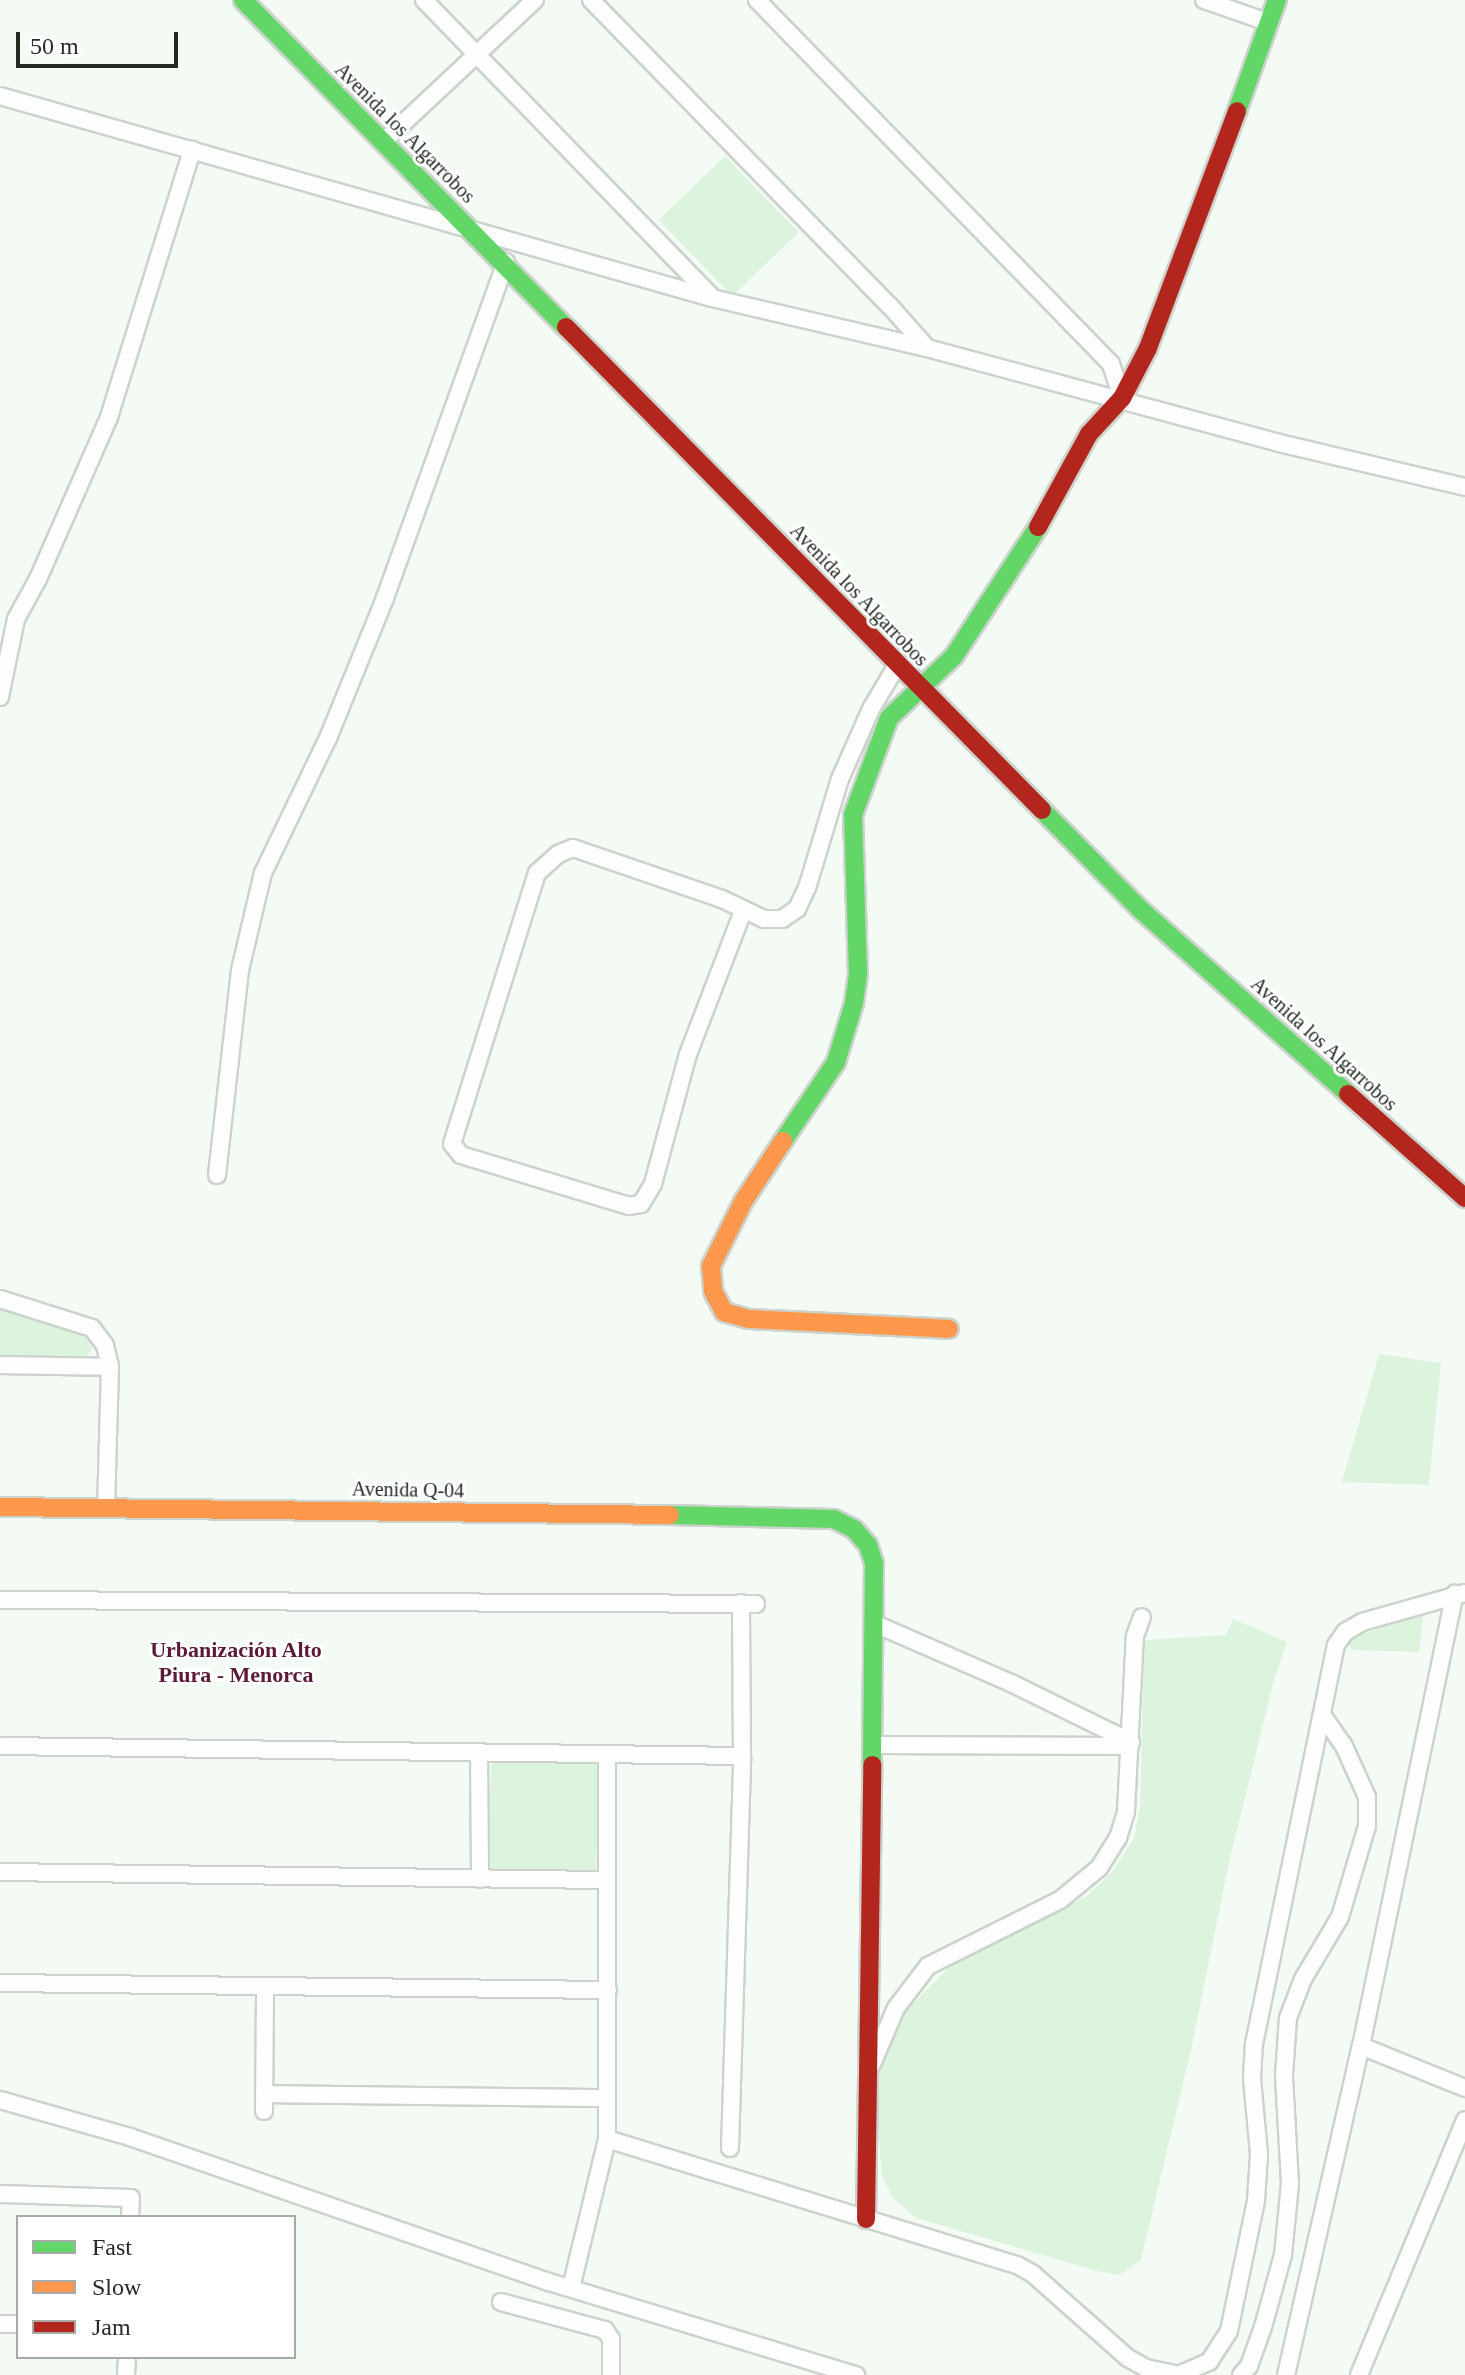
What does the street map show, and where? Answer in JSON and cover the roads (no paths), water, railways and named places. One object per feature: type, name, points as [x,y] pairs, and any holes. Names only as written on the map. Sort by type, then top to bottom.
[{"type":"street","name":"Avenida los Algarrobos","points":[[243,0],[467,227],[506,262],[919,688],[1141,910],[1465,1198]]},
{"type":"street","points":[[424,0],[712,298]]},
{"type":"street","points":[[383,142],[535,0]]},
{"type":"street","points":[[591,0],[890,306],[927,348]]},
{"type":"street","points":[[757,0],[1111,364],[1122,398]]},
{"type":"street","points":[[1204,0],[1267,22]]},
{"type":"street","points":[[949,1329],[748,1319],[724,1312],[713,1291],[711,1266],[743,1202],[836,1062],[854,1003],[858,973],[853,815],[889,718],[954,656],[1056,499],[1089,434],[1122,398],[1148,348],[1192,238],[1277,0]]},
{"type":"street","points":[[0,96],[712,298],[927,348],[1122,398],[1279,443],[1465,487]]},
{"type":"street","points":[[0,697],[16,619],[38,579],[109,417],[192,150]]},
{"type":"street","points":[[217,1175],[240,970],[263,873],[328,738],[385,598],[506,262]]},
{"type":"street","points":[[743,911],[688,1054],[653,1184],[641,1204],[629,1206],[461,1155],[452,1144],[537,873],[558,854],[573,848],[722,899],[764,919],[782,919],[797,909],[807,888],[840,779],[871,709],[897,665]]},
{"type":"street","points":[[0,1299],[92,1328],[105,1345],[110,1367],[106,1509]]},
{"type":"street","points":[[0,1365],[110,1367]]},
{"type":"street","name":"Avenida Q-04","points":[[0,1507],[816,1517],[834,1519],[854,1529],[868,1545],[874,1564],[866,2219]]},
{"type":"street","points":[[607,2139],[1017,2265],[1033,2274],[1128,2358],[1146,2368],[1178,2375],[1194,2370],[1218,2353],[1229,2331],[1256,2201],[1259,2154],[1252,2079],[1254,2044],[1336,1645],[1345,1632],[1362,1622],[1460,1594],[1286,2375]]},
{"type":"street","points":[[0,1600],[749,1604],[730,2148]]},
{"type":"street","points":[[868,2072],[896,2008],[928,1966],[1060,1900],[1099,1868],[1118,1838],[1126,1811],[1135,1636],[1142,1617]]},
{"type":"street","points":[[873,1623],[1011,1683],[1130,1744]]},
{"type":"street","points":[[1241,2375],[1249,2366],[1263,2327],[1283,2255],[1290,2184],[1284,2076],[1288,2018],[1303,1979],[1340,1917],[1367,1826],[1367,1797],[1344,1746],[1322,1714]]},
{"type":"street","points":[[872,1745],[1130,1744]]},
{"type":"street","points":[[0,1746],[607,1757],[742,1756]]},
{"type":"street","points":[[479,1755],[480,1879]]},
{"type":"street","points":[[571,2288],[607,2139],[607,1757]]},
{"type":"street","points":[[0,1872],[605,1880]]},
{"type":"street","points":[[0,1983],[608,1990]]},
{"type":"street","points":[[265,1987],[264,2102],[607,2098]]},
{"type":"street","points":[[1361,2046],[1465,2088]]},
{"type":"street","points":[[0,2100],[130,2137],[571,2288],[856,2375]]},
{"type":"street","points":[[1359,2375],[1465,2120]]},
{"type":"street","points":[[0,2194],[131,2198],[130,2215]]},
{"type":"street","points":[[501,2302],[605,2330],[611,2339],[611,2375]]},
{"type":"district","name":"Urbanización Alto Piura - Menorca","points":[[236,1662]]}]
